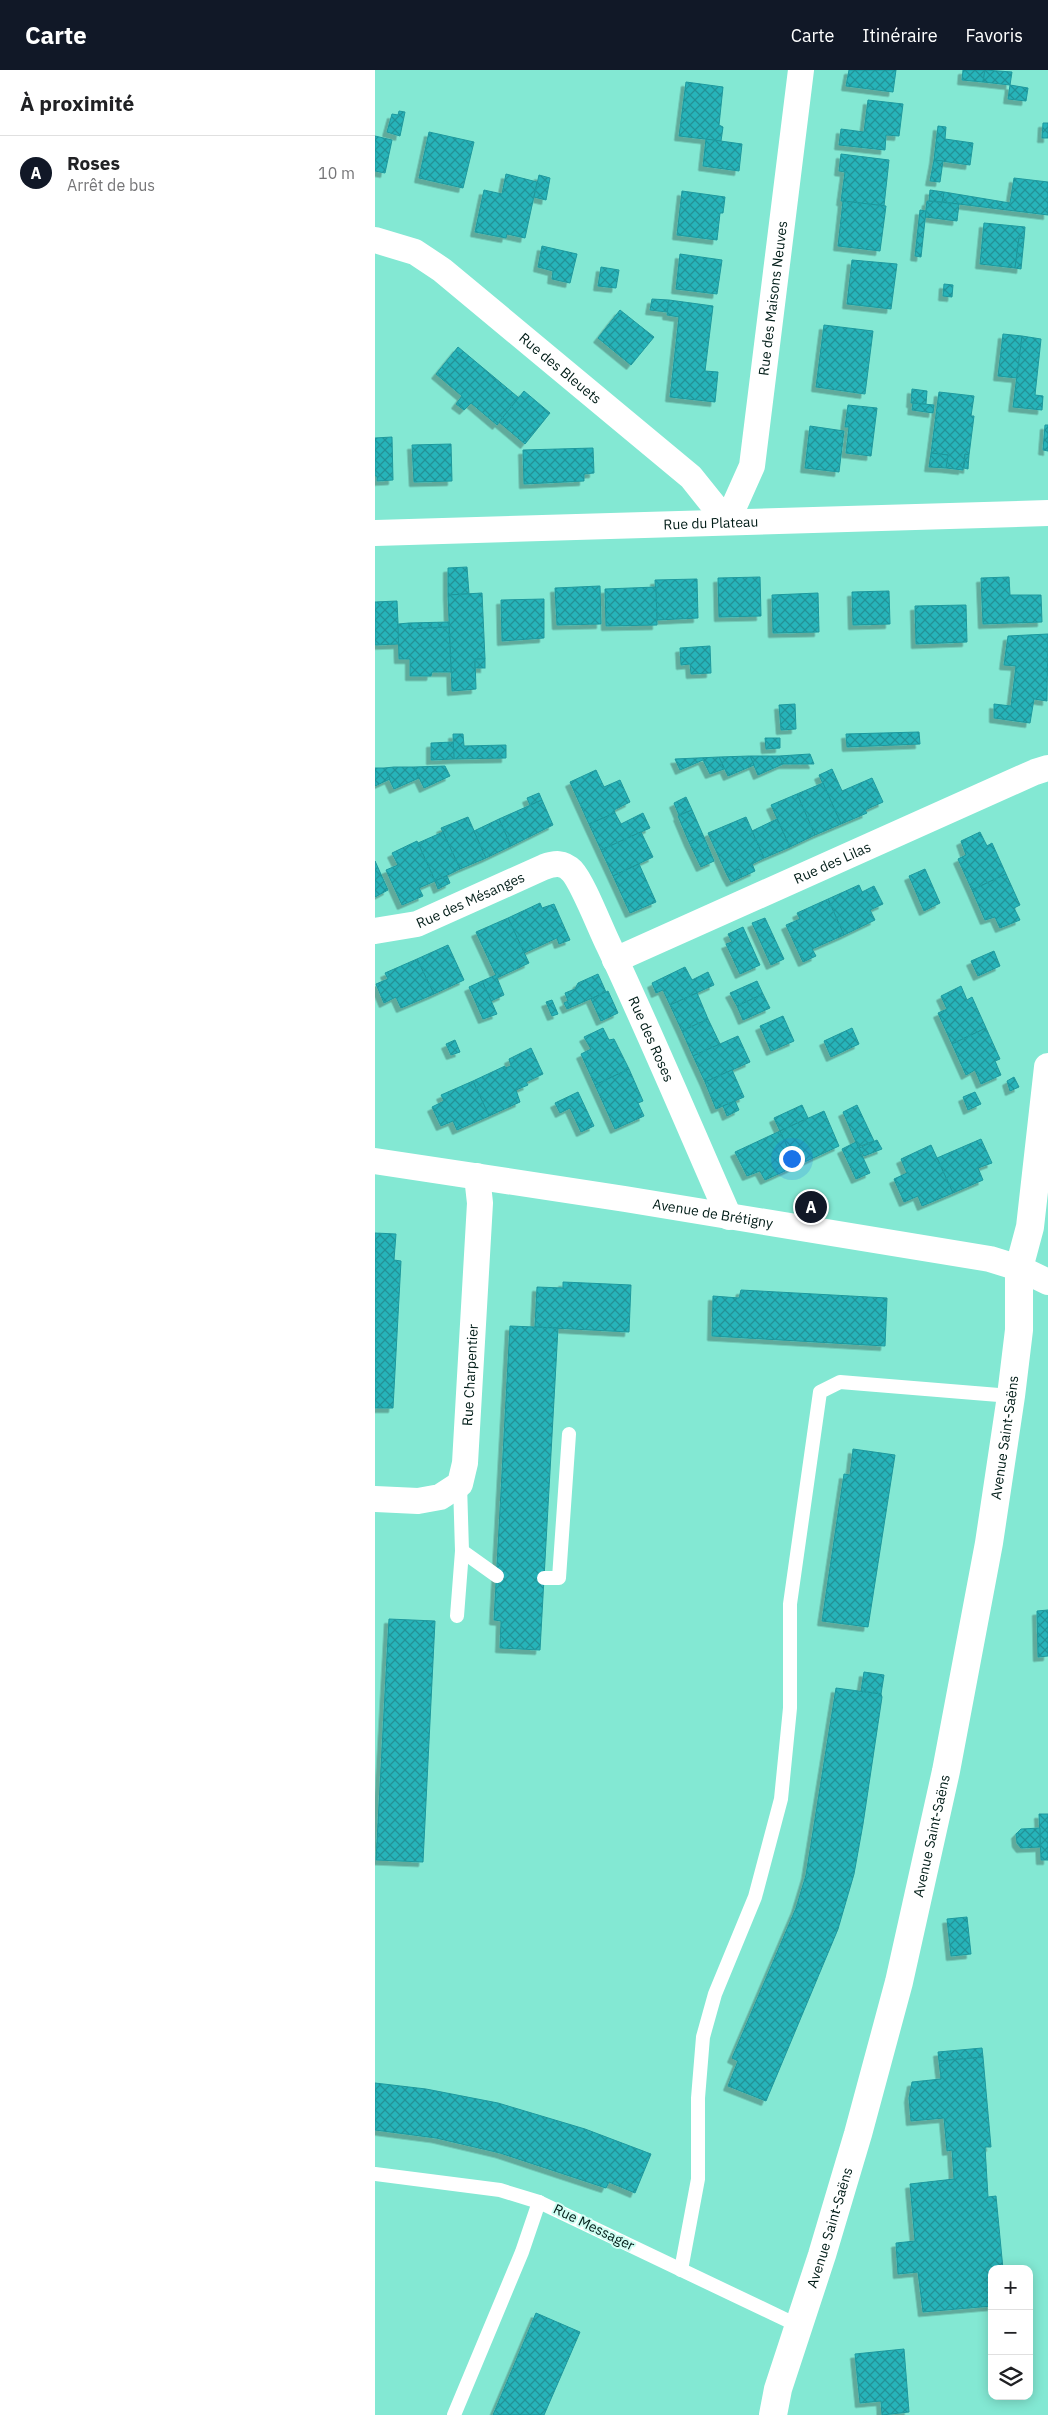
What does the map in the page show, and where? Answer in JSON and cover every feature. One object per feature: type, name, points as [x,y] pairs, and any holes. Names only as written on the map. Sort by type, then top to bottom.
[{"type":"street","name":"Rue des Maisons Neuves","points":[[727,522],[752,466],[801,70]]},
{"type":"street","name":"Rue des Bleuets","points":[[375,240],[415,252],[442,270],[691,477],[727,522]]},
{"type":"street","name":"Rue du Plateau","points":[[375,533],[1048,513]]},
{"type":"street","name":"Rue des Lilas","points":[[615,960],[1035,772],[1048,768]]},
{"type":"street","name":"Rue des Mésanges","points":[[375,931],[417,924],[544,867],[555,863],[565,865]]},
{"type":"street","name":"Rue des Roses","points":[[565,865],[573,872],[580,884],[729,1217]]},
{"type":"street","name":"Avenue Saint-Saëns","points":[[773,2415],[778,2389],[858,2134],[899,1982],[949,1753],[989,1543],[1011,1396],[1019,1330],[1019,1268],[1030,1227],[1048,1067]]},
{"type":"street","name":"Avenue de Brétigny","points":[[375,1161],[981,1258],[1019,1268],[1048,1282]]},
{"type":"street","name":"Rue Charpentier","points":[[460,1484],[465,1463],[480,1203],[477,1176]]},
{"type":"street","points":[[375,1499],[419,1501],[440,1497],[460,1484]]},
{"type":"street","name":"Avenue Saint-Saëns","points":[[764,2415],[778,2389]]},
{"type":"lane","points":[[681,2270],[698,2179],[697,2098],[703,2036],[715,1994],[755,1897],[781,1799],[790,1708],[790,1604],[820,1392],[841,1382],[1011,1396]]},
{"type":"lane","points":[[543,1578],[559,1578],[569,1434]]},
{"type":"lane","points":[[457,1616],[462,1551],[460,1484]]},
{"type":"lane","points":[[462,1551],[497,1576]]},
{"type":"lane","name":"Rue Messager","points":[[375,2174],[500,2190],[539,2202],[567,2213],[799,2326]]},
{"type":"lane","points":[[454,2415],[522,2252],[539,2202]]},
{"type":"building","points":[[849,70],[896,70],[893,92],[846,86]]},
{"type":"building","points":[[963,70],[985,70],[983,82],[962,80]]},
{"type":"building","points":[[985,70],[1012,72],[1010,85],[983,82]]},
{"type":"building","points":[[686,82],[723,87],[719,125],[723,127],[721,141],[679,136]]},
{"type":"building","points":[[1010,85],[1028,88],[1026,101],[1008,99]]},
{"type":"building","points":[[868,100],[903,104],[899,136],[886,135],[885,150],[839,145],[841,129],[864,132]]},
{"type":"building","points":[[399,111],[405,112],[400,136],[387,132],[392,114],[398,115]]},
{"type":"building","points":[[1043,123],[1048,123],[1048,138],[1042,138]]},
{"type":"building","points":[[938,126],[946,127],[945,139],[973,143],[970,165],[934,160]]},
{"type":"building","points":[[429,132],[474,142],[463,188],[419,178]]},
{"type":"building","points":[[375,136],[392,140],[385,173],[375,171]]},
{"type":"building","points":[[706,139],[742,144],[739,171],[703,166]]},
{"type":"building","points":[[841,154],[889,160],[884,206],[841,201],[845,172],[839,171]]},
{"type":"building","points":[[934,160],[943,161],[940,182],[930,181]]},
{"type":"building","points":[[506,174],[537,182],[525,238],[507,234],[506,238],[475,232],[484,190],[502,194]]},
{"type":"building","points":[[539,175],[550,178],[546,200],[534,197]]},
{"type":"building","points":[[1014,178],[1048,182],[1048,215],[942,202],[944,192],[1010,203]]},
{"type":"building","points":[[930,190],[944,192],[942,202],[929,201]]},
{"type":"building","points":[[682,191],[725,197],[723,213],[720,213],[717,240],[677,235]]},
{"type":"building","points":[[843,201],[886,206],[880,251],[838,246]]},
{"type":"building","points":[[927,201],[959,204],[957,221],[925,217]]},
{"type":"building","points":[[920,210],[926,211],[921,257],[915,256]]},
{"type":"building","points":[[984,223],[1025,227],[1024,239],[1019,238],[1015,268],[980,264]]},
{"type":"building","points":[[1019,238],[1024,239],[1021,269],[1015,268]]},
{"type":"building","points":[[542,246],[577,254],[570,283],[552,279],[553,271],[538,267]]},
{"type":"building","points":[[680,254],[722,260],[717,294],[676,289]]},
{"type":"building","points":[[852,260],[897,264],[891,309],[847,304]]},
{"type":"building","points":[[601,267],[619,270],[616,288],[598,286]]},
{"type":"building","points":[[944,284],[953,285],[952,297],[943,296]]},
{"type":"building","points":[[652,299],[669,300],[667,312],[650,310]]},
{"type":"building","points":[[669,300],[713,306],[705,371],[718,372],[715,402],[670,397],[679,317],[667,315]]},
{"type":"building","points":[[620,310],[654,337],[631,365],[598,338]]},
{"type":"building","points":[[824,325],[873,331],[865,394],[816,387]]},
{"type":"building","points":[[1003,334],[1022,336],[1017,378],[998,376]]},
{"type":"building","points":[[1022,336],[1041,339],[1035,395],[1043,396],[1042,410],[1013,407]]},
{"type":"building","points":[[458,347],[519,398],[497,425],[471,403],[464,410],[456,404],[462,396],[436,374]]},
{"type":"building","points":[[912,389],[927,391],[926,404],[911,403]]},
{"type":"building","points":[[524,391],[550,413],[525,444],[499,422]]},
{"type":"building","points":[[939,392],[974,396],[971,416],[974,416],[969,455],[965,454],[963,470],[946,468],[948,455],[931,453]]},
{"type":"building","points":[[913,403],[934,405],[933,413],[912,410]]},
{"type":"building","points":[[848,405],[877,408],[871,456],[846,453],[849,427],[845,427]]},
{"type":"building","points":[[1045,425],[1048,425],[1048,451],[1043,450]]},
{"type":"building","points":[[810,426],[844,431],[839,472],[805,468]]},
{"type":"building","points":[[392,437],[393,480],[377,481],[377,476],[375,476],[375,438]]},
{"type":"building","points":[[451,444],[452,481],[414,482],[412,445]]},
{"type":"building","points":[[593,448],[594,473],[584,474],[584,481],[524,484],[523,450]]},
{"type":"building","points":[[931,453],[948,455],[946,468],[929,467]]},
{"type":"building","points":[[965,454],[969,455],[968,469],[964,468]]},
{"type":"building","points":[[467,567],[469,594],[448,595],[448,568]]},
{"type":"building","points":[[760,577],[761,616],[719,617],[718,578]]},
{"type":"building","points":[[1009,577],[1010,595],[1041,595],[1042,622],[983,624],[981,578]]},
{"type":"building","points":[[697,579],[698,618],[657,620],[655,580]]},
{"type":"building","points":[[600,586],[601,624],[557,625],[555,588]]},
{"type":"building","points":[[656,587],[657,625],[606,626],[605,589]]},
{"type":"building","points":[[889,591],[890,624],[853,625],[852,592]]},
{"type":"building","points":[[482,593],[485,659],[475,659],[476,689],[452,691],[448,595]]},
{"type":"building","points":[[818,593],[819,632],[773,633],[772,595]]},
{"type":"building","points":[[544,599],[544,638],[502,641],[501,600]]},
{"type":"building","points":[[397,601],[399,644],[375,645],[375,602]]},
{"type":"building","points":[[966,605],[967,642],[916,644],[915,606]]},
{"type":"building","points":[[449,622],[449,627],[409,629],[409,623]]},
{"type":"building","points":[[409,623],[409,629],[449,627],[451,672],[432,672],[431,676],[410,676],[410,659],[399,659],[398,624]]},
{"type":"building","points":[[1048,634],[1047,701],[1034,699],[1030,723],[994,718],[994,704],[1011,706],[1016,666],[1004,665],[1008,636]]},
{"type":"building","points":[[710,646],[711,673],[691,674],[690,664],[681,665],[680,648]]},
{"type":"building","points":[[475,659],[485,659],[485,668],[475,668]]},
{"type":"building","points":[[795,704],[796,729],[781,730],[779,705]]},
{"type":"building","points":[[919,732],[920,744],[847,747],[846,734]]},
{"type":"building","points":[[453,734],[463,734],[464,746],[506,745],[506,758],[454,759]]},
{"type":"building","points":[[765,738],[780,738],[780,748],[766,749]]},
{"type":"building","points":[[453,742],[454,759],[431,760],[431,743]]},
{"type":"building","points":[[810,754],[814,764],[783,764],[779,756]]},
{"type":"building","points":[[750,756],[779,756],[783,764],[758,775]]},
{"type":"building","points":[[750,756],[754,765],[728,776],[719,757]]},
{"type":"building","points":[[719,757],[724,769],[710,774],[703,760],[680,770],[675,759]]},
{"type":"building","points":[[445,766],[450,776],[424,788],[414,767]]},
{"type":"building","points":[[414,767],[419,778],[394,789],[384,768]]},
{"type":"building","points":[[375,768],[384,768],[390,779],[375,786]]},
{"type":"building","points":[[832,769],[842,791],[872,778],[883,802],[865,810],[867,813],[841,824],[819,775]]},
{"type":"building","points":[[596,770],[604,787],[620,780],[630,802],[614,810],[615,813],[589,824],[570,782]]},
{"type":"building","points":[[823,783],[841,824],[815,835],[797,794]]},
{"type":"building","points":[[539,793],[542,800],[530,805],[527,798]]},
{"type":"building","points":[[797,794],[815,835],[790,847],[771,805]]},
{"type":"building","points":[[686,797],[692,810],[679,815],[674,803]]},
{"type":"building","points":[[542,800],[553,825],[511,846],[499,819]]},
{"type":"building","points":[[692,810],[703,835],[689,842],[678,816]]},
{"type":"building","points":[[615,813],[621,824],[643,813],[650,828],[601,850],[589,824]]},
{"type":"building","points":[[468,817],[486,858],[460,869],[441,828]]},
{"type":"building","points":[[746,817],[764,858],[752,864],[755,871],[742,877],[739,869],[727,875],[708,833]]},
{"type":"building","points":[[499,819],[511,846],[486,858],[474,831]]},
{"type":"building","points":[[777,819],[790,847],[764,858],[752,831]]},
{"type":"building","points":[[443,832],[460,869],[435,881],[418,843]]},
{"type":"building","points":[[641,832],[653,857],[613,876],[601,850]]},
{"type":"building","points":[[980,832],[987,846],[992,843],[1006,874],[972,890],[958,859],[966,855],[961,841]]},
{"type":"building","points":[[703,835],[714,861],[701,867],[689,842]]},
{"type":"building","points":[[417,841],[435,881],[419,888],[423,896],[402,905],[386,870],[398,865],[392,853]]},
{"type":"building","points":[[375,861],[388,890],[375,897]]},
{"type":"building","points":[[639,864],[656,902],[630,913],[613,876]]},
{"type":"building","points":[[739,869],[742,877],[731,882],[727,875]]},
{"type":"building","points":[[925,869],[940,903],[924,911],[909,876]]},
{"type":"building","points":[[1006,874],[1020,905],[1014,908],[1020,920],[1000,928],[995,917],[985,920],[972,890]]},
{"type":"building","points":[[447,876],[450,883],[438,889],[435,881]]},
{"type":"building","points":[[859,885],[862,892],[874,886],[883,904],[870,910],[875,920],[844,935],[828,899]]},
{"type":"building","points":[[828,899],[844,935],[812,949],[816,956],[803,962],[786,925],[800,919],[797,913]]},
{"type":"building","points":[[540,903],[542,908],[554,904],[570,940],[559,944],[557,938],[524,953],[508,918]]},
{"type":"building","points":[[508,918],[529,963],[497,978],[504,995],[491,1001],[482,981],[496,975],[476,932]]},
{"type":"building","points":[[765,918],[784,959],[771,965],[752,923]]},
{"type":"building","points":[[743,927],[760,965],[740,974],[726,944],[732,942],[728,934]]},
{"type":"building","points":[[448,945],[464,980],[434,994],[417,959]]},
{"type":"building","points":[[994,951],[1000,966],[978,976],[971,961]]},
{"type":"building","points":[[417,959],[434,994],[401,1008],[396,997],[384,1003],[376,984],[388,979],[385,973]]},
{"type":"building","points":[[685,967],[692,980],[708,972],[714,985],[670,1005],[663,990],[656,993],[652,983]]},
{"type":"building","points":[[598,974],[606,992],[567,1009],[564,1003],[568,1001],[565,993],[575,989],[578,983]]},
{"type":"building","points":[[482,981],[497,1014],[483,1019],[469,987]]},
{"type":"building","points":[[757,981],[763,994],[737,1006],[730,993]]},
{"type":"building","points":[[961,986],[967,1000],[972,997],[986,1028],[952,1044],[938,1013],[947,1009],[941,996]]},
{"type":"building","points":[[608,991],[618,1013],[601,1021],[591,999]]},
{"type":"building","points":[[697,993],[708,1019],[682,1031],[670,1005]]},
{"type":"building","points":[[763,994],[770,1008],[743,1020],[737,1006]]},
{"type":"building","points":[[552,1000],[558,1014],[552,1016],[546,1002]]},
{"type":"building","points":[[783,1016],[794,1041],[771,1051],[760,1026]]},
{"type":"building","points":[[708,1019],[720,1044],[693,1056],[682,1031]]},
{"type":"building","points":[[603,1028],[609,1040],[614,1039],[629,1069],[595,1085],[581,1054],[591,1049],[584,1037]]},
{"type":"building","points":[[852,1028],[859,1044],[831,1057],[824,1041]]},
{"type":"building","points":[[986,1028],[1000,1059],[995,1061],[1001,1075],[981,1084],[975,1070],[966,1075],[952,1044]]},
{"type":"building","points":[[738,1036],[750,1062],[705,1082],[693,1056]]},
{"type":"building","points":[[455,1040],[460,1052],[451,1055],[446,1044]]},
{"type":"building","points":[[531,1048],[543,1074],[526,1082],[528,1085],[516,1090],[520,1102],[489,1116],[473,1081],[505,1066],[505,1068],[511,1066],[509,1059]]},
{"type":"building","points":[[629,1069],[643,1101],[638,1103],[644,1116],[615,1129],[595,1085]]},
{"type":"building","points":[[732,1070],[744,1097],[716,1109],[705,1082]]},
{"type":"building","points":[[1014,1077],[1019,1087],[1010,1091],[1007,1081]]},
{"type":"building","points":[[473,1081],[489,1116],[457,1130],[453,1121],[441,1126],[432,1107],[444,1101],[441,1095]]},
{"type":"building","points":[[578,1092],[594,1126],[581,1132],[570,1108],[560,1113],[555,1103]]},
{"type":"building","points":[[975,1092],[981,1104],[968,1110],[963,1097]]},
{"type":"building","points":[[735,1101],[739,1110],[727,1116],[723,1106]]},
{"type":"building","points":[[802,1105],[808,1118],[780,1131],[774,1118]]},
{"type":"building","points":[[857,1105],[874,1141],[858,1147],[843,1112]]},
{"type":"building","points":[[824,1111],[839,1146],[796,1166],[780,1131]]},
{"type":"building","points":[[780,1131],[796,1166],[765,1180],[760,1171],[747,1176],[735,1152]]},
{"type":"building","points":[[981,1139],[992,1163],[978,1168],[983,1180],[953,1193],[937,1158]]},
{"type":"building","points":[[877,1140],[882,1149],[864,1156],[859,1148]]},
{"type":"building","points":[[856,1142],[870,1173],[856,1179],[842,1149]]},
{"type":"building","points":[[931,1145],[953,1193],[922,1206],[918,1196],[904,1202],[894,1179],[907,1173],[901,1159]]},
{"type":"building","points":[[375,1233],[396,1234],[394,1260],[401,1261],[393,1408],[375,1408]]},
{"type":"building","points":[[563,1282],[631,1285],[629,1332],[535,1327],[537,1287],[563,1288]]},
{"type":"building","points":[[741,1290],[887,1298],[885,1346],[712,1336],[713,1296],[739,1298]]},
{"type":"building","points":[[510,1326],[558,1328],[540,1650],[500,1648],[501,1621],[494,1620]]},
{"type":"building","points":[[853,1449],[895,1455],[868,1627],[822,1621],[844,1474],[850,1475]]},
{"type":"building","points":[[1048,1610],[1048,1656],[1038,1657],[1037,1611]]},
{"type":"building","points":[[389,1619],[435,1621],[423,1862],[376,1860]]},
{"type":"building","points":[[864,1672],[884,1675],[881,1694],[861,1691]]},
{"type":"building","points":[[836,1688],[881,1694],[882,1697],[863,1824],[854,1874],[838,1929],[766,2101],[728,2086],[738,2061],[732,2058],[796,1908],[806,1875]]},
{"type":"building","points":[[1039,1814],[1048,1814],[1048,1860],[1041,1860]]},
{"type":"building","points":[[1040,1828],[1040,1847],[1021,1848],[1017,1843],[1016,1834],[1021,1829]]},
{"type":"building","points":[[967,1917],[971,1954],[951,1956],[947,1919]]},
{"type":"building","points":[[982,2048],[983,2057],[939,2061],[938,2052]]},
{"type":"building","points":[[983,2057],[991,2147],[985,2147],[988,2197],[996,2196],[1003,2265],[988,2265],[988,2306],[923,2312],[918,2272],[898,2274],[896,2243],[915,2241],[910,2184],[954,2179],[952,2150],[947,2151],[944,2118],[911,2121],[909,2098],[912,2082],[941,2079],[939,2061]]},
{"type":"building","points":[[375,2083],[426,2089],[498,2103],[585,2129],[651,2154],[635,2193],[609,2182],[606,2188],[500,2153],[436,2138],[375,2130]]},
{"type":"building","points":[[536,2313],[580,2332],[544,2415],[493,2415]]},
{"type":"building","points":[[904,2349],[909,2412],[882,2415],[881,2401],[860,2403],[855,2354]]},
{"type":"place","name":"Roses","points":[[811,1207]]}]
